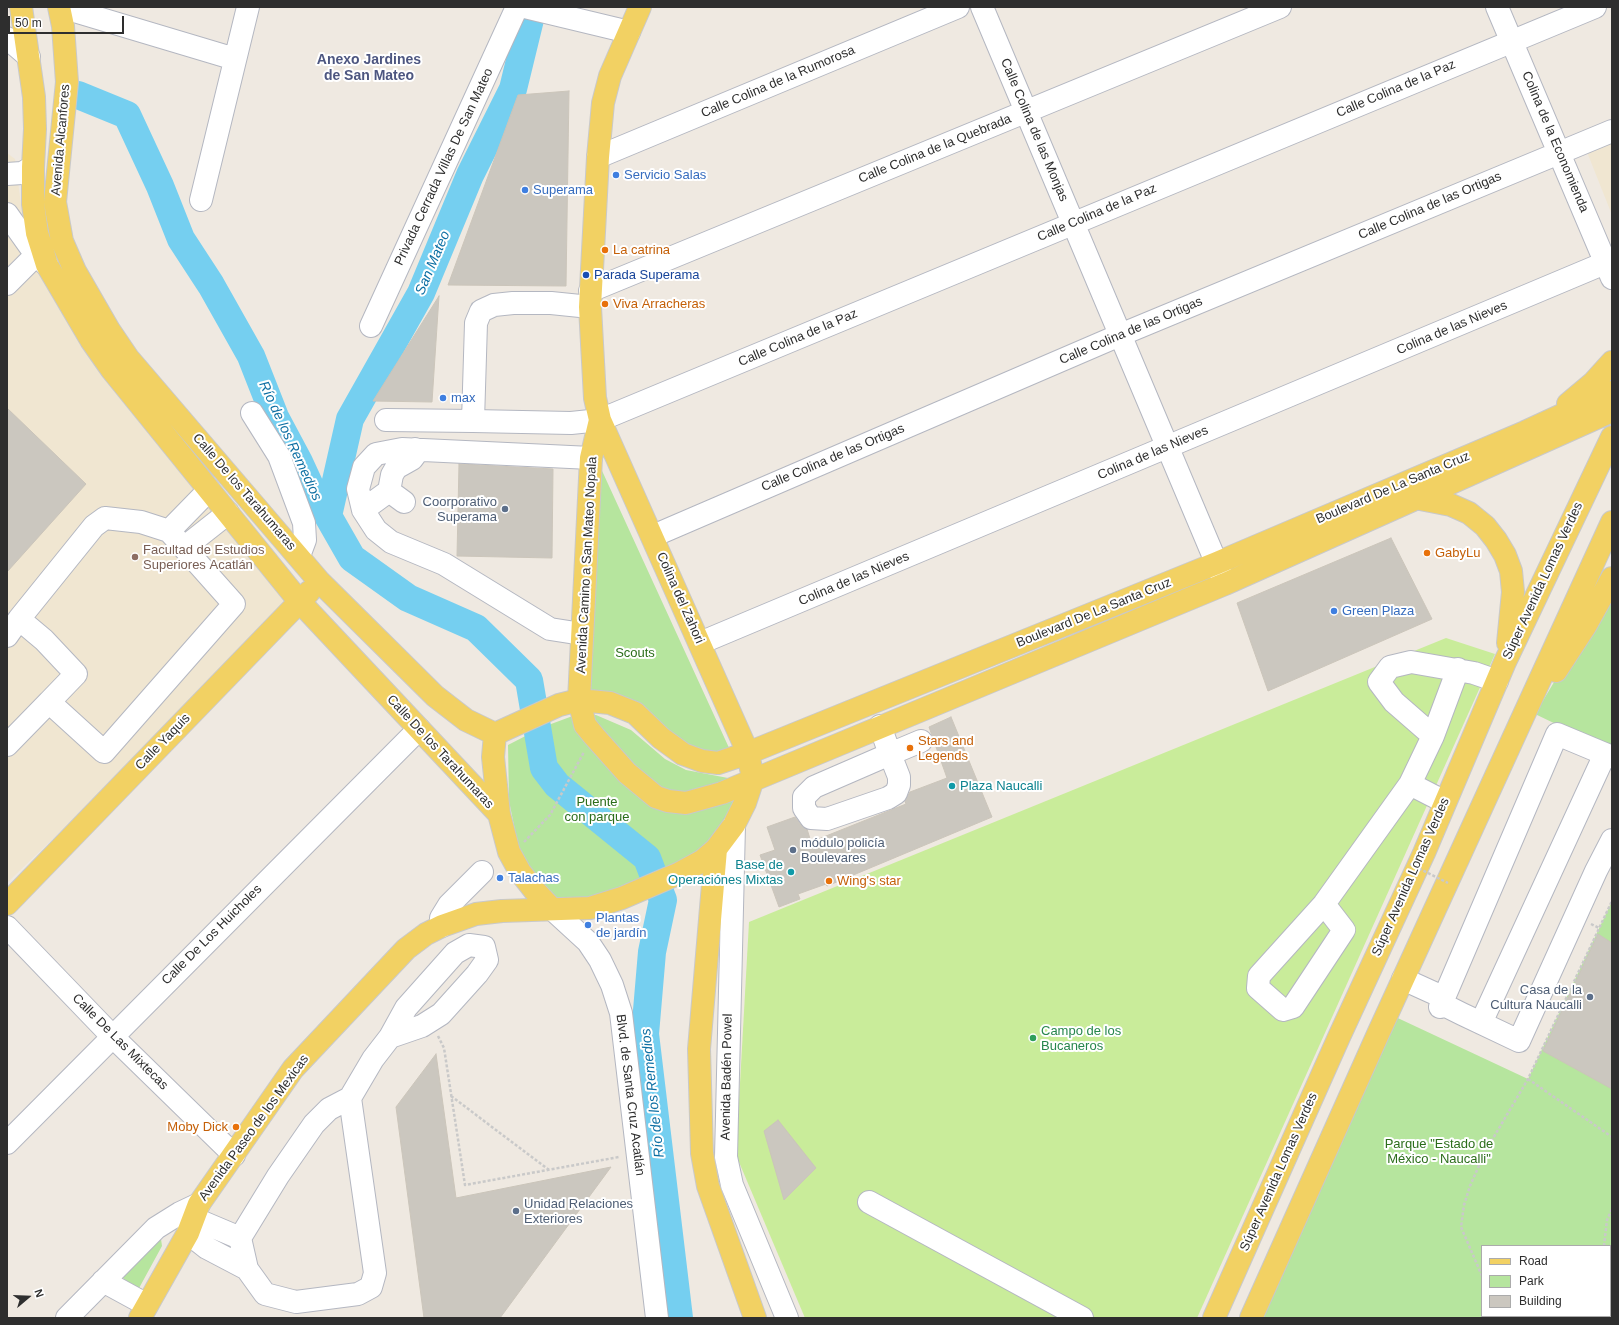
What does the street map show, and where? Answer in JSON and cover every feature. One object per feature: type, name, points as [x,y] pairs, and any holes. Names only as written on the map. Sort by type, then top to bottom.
[{"type":"main road","name":"Avenida Alcanfores","points":[[21,7],[34,97],[35,129],[33,204],[42,260]]},
{"type":"main road","name":"Avenida Camino a San Mateo Nopala","points":[[569,702],[582,634],[591,458],[600,420],[595,398],[590,299],[598,157],[604,104],[610,76],[640,7]]},
{"type":"main road","name":"Avenida Alcanfores","points":[[61,13],[67,82],[55,202],[62,241],[75,271]]},
{"type":"main road","name":"Calle De los Tarahumaras","points":[[42,260],[91,340],[112,370],[299,602],[499,814]]},
{"type":"main road","name":"Calle De los Tarahumaras","points":[[75,271],[109,330],[128,358],[319,581],[436,696],[466,720],[495,734],[493,757],[499,814]]},
{"type":"main road","points":[[1525,432],[1570,402],[1593,383],[1612,362]]},
{"type":"main road","name":"Boulevard De La Santa Cruz","points":[[495,734],[569,702],[610,703],[635,713],[683,754],[702,761],[718,763],[748,753],[1217,563],[1525,432],[1612,392]]},
{"type":"main road","name":"Boulevard De La Santa Cruz","points":[[569,702],[585,725],[627,773],[656,797],[668,801],[686,803],[722,793],[880,726],[1226,584],[1612,411]]},
{"type":"main road","name":"Colina del Zahori","points":[[600,420],[653,536],[748,753],[753,779]]},
{"type":"main road","name":"Súper Avenida Lomas Verdes","points":[[1214,1318],[1445,802],[1501,671],[1607,446]]},
{"type":"main road","points":[[1415,498],[1451,505],[1469,513],[1485,526],[1506,555],[1511,571],[1513,592],[1501,671]]},
{"type":"main road","points":[[1251,1318],[1399,987],[1612,522]]},
{"type":"main road","points":[[1527,708],[1551,678],[1586,625],[1612,578]]},
{"type":"main road","name":"Calle Yaquis","points":[[7,904],[319,581]]},
{"type":"main road","points":[[552,909],[590,908],[622,898],[680,873],[702,861],[716,849],[734,825],[745,803],[753,779]]},
{"type":"main road","name":"Blvd. de Santa Cruz Acatlán","points":[[499,814],[509,852],[520,872],[552,909]]},
{"type":"main road","points":[[716,849],[699,1049],[702,1153],[708,1186],[755,1318]]},
{"type":"main road","name":"Avenida Paseo de los Mexicas","points":[[144,1312],[194,1219],[234,1155],[293,1069],[306,1053],[406,949],[426,934],[442,926],[476,914],[552,909]]},
{"type":"street","points":[[201,200],[248,7]]},
{"type":"street","points":[[523,7],[630,32]]},
{"type":"street","name":"Privada Cerrada Villas De San Mateo","points":[[371,326],[523,7]]},
{"type":"street","name":"Calle Colina de la Rumorosa","points":[[598,157],[958,7]]},
{"type":"street","name":"Calle Colina de las Monjas","points":[[982,7],[1226,584]]},
{"type":"street","name":"Calle Colina de la Quebrada","points":[[590,299],[1026,112],[1280,7]]},
{"type":"street","name":"Colina de la Economienda","points":[[1497,7],[1559,153],[1610,267]]},
{"type":"street","name":"Calle Colina de la Paz","points":[[386,420],[571,423],[600,420],[1595,7]]},
{"type":"street","points":[[61,13],[235,59]]},
{"type":"street","points":[[7,38],[29,58]]},
{"type":"street","name":"Calle Colina de las Ortigas","points":[[653,536],[1120,335],[1612,131]]},
{"type":"street","points":[[7,174],[22,173],[33,167]]},
{"type":"street","points":[[7,214],[42,260],[7,284]]},
{"type":"street","name":"Colina de las Nieves","points":[[700,643],[1168,447],[1610,267]]},
{"type":"street","points":[[474,421],[476,323],[481,311],[494,305],[590,299]]},
{"type":"street","points":[[252,413],[279,456],[304,523],[305,540],[299,556]]},
{"type":"street","points":[[582,634],[550,629],[444,564],[391,542],[376,530],[363,510],[358,489],[364,467],[376,454],[402,449],[591,458]]},
{"type":"street","points":[[363,510],[397,496],[392,475],[396,468],[412,459],[415,455],[415,449]]},
{"type":"street","points":[[169,531],[209,490]]},
{"type":"street","points":[[185,547],[228,513]]},
{"type":"street","points":[[7,744],[76,674],[44,640],[13,627],[94,526],[105,518],[141,522],[169,531],[185,547],[234,604],[104,752],[49,702]]},
{"type":"street","points":[[1433,736],[1394,702],[1379,682],[1390,667],[1411,662],[1474,673],[1501,671]]},
{"type":"street","points":[[1324,904],[1344,930],[1293,1007],[1283,1010],[1258,988],[1259,976],[1324,904],[1410,784],[1433,736],[1458,669]]},
{"type":"street","points":[[880,726],[890,754],[922,741]]},
{"type":"street","name":"Calle De Los Huicholes","points":[[7,1143],[419,729]]},
{"type":"street","points":[[1443,1005],[1557,734],[1609,755],[1481,1023]]},
{"type":"street","points":[[1410,784],[1445,802]]},
{"type":"street","name":"Avenida Badén Powel","points":[[734,825],[726,1157],[732,1185],[787,1318]]},
{"type":"street","points":[[1399,987],[1432,1008],[1443,1005],[1519,1041],[1596,871],[1612,840]]},
{"type":"street","points":[[442,926],[441,918],[449,905],[482,872]]},
{"type":"street","name":"Blvd. de Santa Cruz Acatlán","points":[[552,909],[588,942],[600,960],[612,985],[622,1014],[657,1318]]},
{"type":"street","name":"Calle De Las Mixtecas","points":[[7,927],[112,1036],[234,1155]]},
{"type":"street","points":[[350,1098],[375,1273],[371,1287],[358,1294],[296,1302],[265,1294],[247,1269],[240,1238],[278,1176],[314,1124],[329,1109],[350,1098],[373,1059],[390,1037],[406,1008],[455,953],[469,945],[484,947],[487,960],[441,1014],[422,1026],[390,1037]]},
{"type":"street","points":[[869,1202],[1082,1318]]},
{"type":"street","points":[[67,1318],[156,1228],[180,1213],[240,1238]]},
{"type":"street","points":[[194,1219],[207,1248],[247,1269]]},
{"type":"street","points":[[103,1281],[144,1312]]},
{"type":"path","points":[[509,852],[522,844],[550,815],[573,773]]},
{"type":"path","points":[[1410,864],[1448,883]]},
{"type":"path","points":[[1481,1274],[1461,1227],[1464,1205],[1485,1152],[1528,1079],[1612,901]]},
{"type":"path","points":[[430,1021],[444,1048],[465,1185],[638,1154]]},
{"type":"path","points":[[1528,1079],[1612,1137]]},
{"type":"path","points":[[451,1095],[550,1170]]},
{"type":"path","points":[[1604,1245],[1607,1220],[1612,1209]]},
{"type":"shaded area","points":[[1612,141],[1612,215],[1587,152]]},
{"type":"shaded area","name":"Facultad de Estudios Superiores Acatlán","points":[[7,153],[15,159],[28,257],[299,601],[7,883]]},
{"type":"green space","name":"Scouts","points":[[598,462],[730,750],[706,755],[685,746],[621,697],[588,689]]},
{"type":"green space","points":[[1612,585],[1612,751],[1535,714]]},
{"type":"green space","name":"Campo de los Bucaneros","points":[[1446,638],[1495,654],[1197,1318],[805,1318],[736,1155],[749,922]]},
{"type":"green space","name":"Puente con parque","points":[[596,715],[631,730],[665,759],[686,770],[728,778],[743,786],[734,809],[694,859],[588,902],[552,898],[528,871],[517,840],[509,801],[508,745],[543,727],[570,717]]},
{"type":"green space","name":"Parque \"Estado de México - Naucalli\"","points":[[1612,901],[1612,1318],[1251,1318],[1387,1013],[1528,1079]]},
{"type":"green space","points":[[161,1239],[162,1246],[138,1290],[119,1275]]},
{"type":"building","name":"Superama","points":[[569,91],[566,286],[448,285],[518,95]]},
{"type":"building","points":[[439,296],[432,402],[373,401]]},
{"type":"building","points":[[7,408],[86,484],[7,572]]},
{"type":"building","name":"Coorporativo Superama","points":[[459,464],[553,469],[552,558],[457,556]]},
{"type":"building","name":"Green Plaza","points":[[1391,538],[1432,619],[1268,691],[1237,603]]},
{"type":"building","points":[[951,717],[992,817],[827,886],[826,884],[798,894],[800,899],[779,907],[760,855],[775,850],[767,827],[795,817],[801,825],[807,829],[811,842],[906,804],[905,801],[910,792],[947,778],[929,727]]},
{"type":"building","name":"Casa de la Cultura Naucalli","points":[[1598,934],[1612,943],[1612,1089],[1543,1051]]},
{"type":"building","points":[[436,1054],[456,1198],[611,1167],[500,1318],[424,1318],[396,1107]]},
{"type":"building","points":[[778,1120],[816,1168],[784,1200],[764,1131]]},
{"type":"waterway","name":"San Mateo","points":[[328,516],[350,419],[421,293],[470,175],[513,89],[533,7]]},
{"type":"waterway","name":"Río de los Remedios","points":[[78,95],[127,115],[160,186],[181,239],[211,285],[251,356],[275,417],[299,462],[317,501],[328,516],[352,558],[408,598],[476,628],[529,680],[544,768],[557,785],[647,858],[663,900],[652,952],[645,1034],[679,1318]]},
{"type":"place","name":"Servicio Salas","points":[[616,175]]},
{"type":"place","name":"Superama","points":[[525,190]]},
{"type":"place","name":"La catrina","points":[[605,250]]},
{"type":"place","name":"Parada Superama","points":[[586,275]]},
{"type":"place","name":"Viva Arracheras","points":[[605,304]]},
{"type":"place","name":"max","points":[[443,398]]},
{"type":"place","name":"Coorporativo Superama","points":[[505,509]]},
{"type":"place","name":"GabyLu","points":[[1427,553]]},
{"type":"place","name":"Facultad de Estudios Superiores Acatlán","points":[[135,557]]},
{"type":"place","name":"Green Plaza","points":[[1334,611]]},
{"type":"place","name":"Stars and Legends","points":[[910,748]]},
{"type":"place","name":"Plaza Naucalli","points":[[952,786]]},
{"type":"place","name":"módulo policía Boulevares","points":[[793,850]]},
{"type":"place","name":"Base de Operaciónes Mixtas","points":[[791,872]]},
{"type":"place","name":"Talachas","points":[[500,878]]},
{"type":"place","name":"Wing's star","points":[[829,881]]},
{"type":"place","name":"Plantas de jardín","points":[[588,925]]},
{"type":"place","name":"Casa de la Cultura Naucalli","points":[[1590,997]]},
{"type":"place","name":"Campo de los Bucaneros","points":[[1033,1038]]},
{"type":"place","name":"Moby Dick","points":[[236,1127]]},
{"type":"place","name":"Unidad Relaciones Exteriores","points":[[516,1211]]},
{"type":"district","name":"Anexo Jardines de San Mateo","points":[[369,68]]}]
